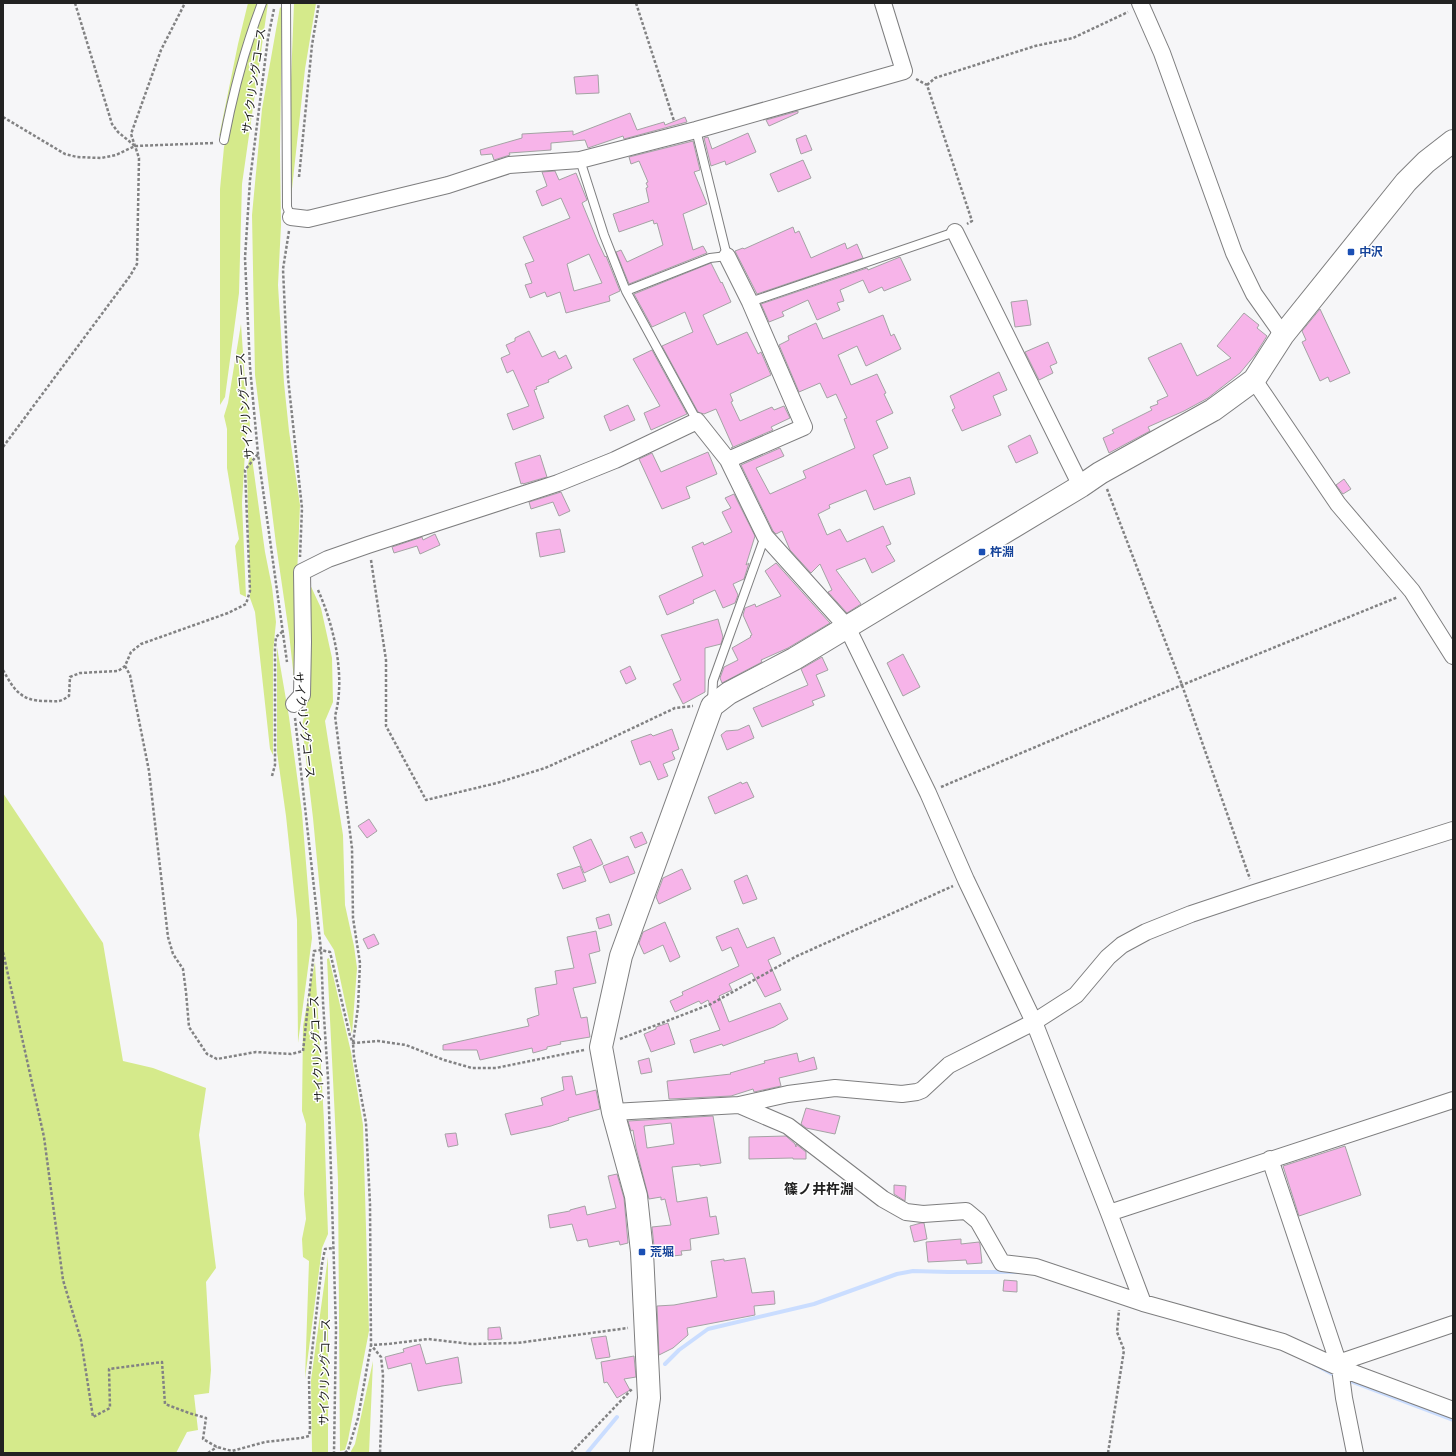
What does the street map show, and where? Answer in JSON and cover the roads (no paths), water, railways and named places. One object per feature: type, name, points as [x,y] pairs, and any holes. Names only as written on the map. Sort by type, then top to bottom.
[{"type":"street","points":[[291,217],[308,219],[448,185],[509,165],[580,160],[678,135],[904,71],[883,3]]},
{"type":"street","points":[[1141,4],[1162,53],[1234,253],[1254,294],[1282,335]]},
{"type":"street","points":[[641,1453],[649,1398],[642,1252],[636,1196],[613,1112],[601,1046],[621,956],[712,706],[729,693],[794,659],[1081,486],[1100,472],[1213,410],[1254,380],[1282,335],[1406,182],[1426,162],[1453,141]]},
{"type":"street","points":[[955,232],[1081,486]]},
{"type":"street","points":[[727,256],[750,302],[804,427],[728,460]]},
{"type":"street","points":[[1254,380],[1338,504],[1412,591],[1453,656]]},
{"type":"street","points":[[294,704],[302,695],[302,572],[308,568],[368,545],[558,483],[614,460],[697,421],[728,460],[765,536],[847,627],[928,793],[966,880],[1034,1022],[1144,1303]]},
{"type":"street","points":[[613,1112],[739,1105],[788,1094],[835,1088],[902,1094],[917,1092],[922,1090],[949,1065],[1034,1022],[1076,995],[1108,957],[1122,945],[1146,932],[1191,914],[1254,893],[1453,830]]},
{"type":"street","points":[[1109,1213],[1453,1100]]},
{"type":"street","points":[[739,1105],[788,1126],[883,1199],[906,1212],[923,1214],[966,1211],[978,1220],[1002,1263],[1036,1267],[1144,1303],[1283,1342],[1453,1410]]},
{"type":"street","points":[[1270,1159],[1339,1365],[1355,1453]]},
{"type":"street","points":[[1339,1365],[1453,1324]]},
{"type":"lane","points":[[224,140],[242,61],[252,28],[262,3]]},
{"type":"lane","points":[[286,3],[287,207],[291,217]]},
{"type":"lane","points":[[626,291],[710,258],[727,256],[696,130]]},
{"type":"lane","points":[[580,160],[604,235],[626,291],[697,421]]},
{"type":"lane","points":[[750,302],[955,232]]},
{"type":"lane","points":[[712,706],[713,681],[765,536]]},
{"type":"waterway","points":[[665,1364],[679,1350],[708,1329],[814,1304],[897,1274],[913,1271],[1017,1272]]},
{"type":"waterway","points":[[1314,1364],[1336,1376]]},
{"type":"waterway","points":[[1350,1381],[1453,1420]]},
{"type":"waterway","points":[[587,1453],[617,1417]]},
{"type":"place","name":"中沢","points":[[1351,252]]},
{"type":"place","name":"杵淵","points":[[982,552]]},
{"type":"place","name":"荒堀","points":[[642,1252]]},
{"type":"district","name":"篠ノ井杵淵","points":[[819,1189]]}]
